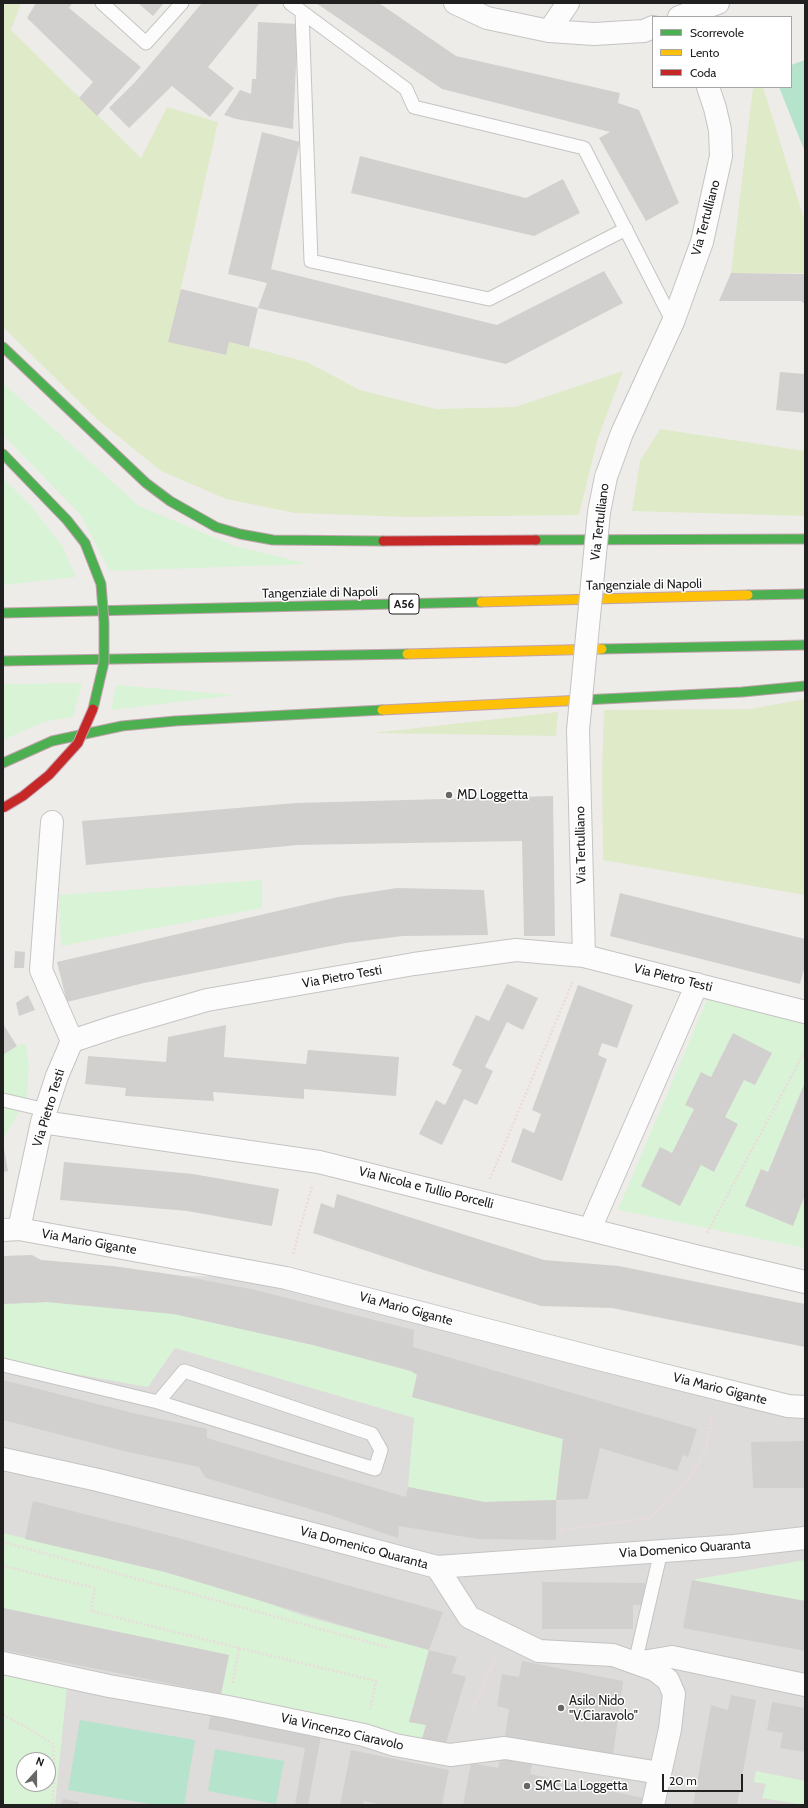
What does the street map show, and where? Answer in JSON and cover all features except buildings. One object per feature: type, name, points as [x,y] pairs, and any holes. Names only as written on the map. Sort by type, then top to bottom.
[{"type":"highway","points":[[3,347],[146,483],[170,501],[193,515],[216,527],[240,534],[273,540],[315,541],[805,539]]},
{"type":"highway","points":[[3,454],[67,520],[85,543],[101,584],[104,622],[104,662],[95,704],[78,743],[49,775],[23,796],[3,808]]},
{"type":"highway","name":"Tangenziale di Napoli","points":[[3,613],[805,594]]},
{"type":"highway","points":[[3,661],[74,661],[805,645]]},
{"type":"highway","points":[[3,763],[52,741],[122,726],[175,721],[734,692],[805,686]]},
{"type":"street","points":[[456,3],[487,18],[550,31],[594,34],[644,31],[652,27]]},
{"type":"street","points":[[550,31],[568,3]]},
{"type":"street","points":[[683,13],[718,3]]},
{"type":"street","name":"Via Tertulliano","points":[[584,956],[578,730],[599,512],[606,477],[625,426],[673,322],[702,242],[721,156],[720,130],[708,88]]},
{"type":"street","points":[[52,822],[41,970],[72,1041]]},
{"type":"street","name":"Via Pietro Testi","points":[[11,1229],[44,1116],[57,1076],[72,1041],[207,1000],[414,964],[516,950],[584,956],[805,1012]]},
{"type":"street","points":[[590,1229],[697,984]]},
{"type":"street","name":"Via Nicola e Tullio Porcelli","points":[[44,1116],[319,1162],[805,1282]]},
{"type":"street","name":"Via Mario Gigante","points":[[11,1229],[286,1278],[788,1406],[805,1407]]},
{"type":"street","name":"Via Domenico Quaranta","points":[[3,1459],[105,1482],[437,1567],[734,1546],[805,1538]]},
{"type":"street","points":[[437,1567],[469,1617],[539,1651],[613,1656],[655,1670],[668,1680],[674,1694],[670,1729],[653,1805]]},
{"type":"street","points":[[635,1663],[672,1657],[805,1685]]},
{"type":"street","name":"Via Vincenzo Ciaravolo","points":[[3,1663],[109,1686],[228,1707],[364,1735],[395,1745],[450,1755],[505,1748],[660,1773]]},
{"type":"lane","points":[[102,3],[146,43],[182,3]]},
{"type":"lane","points":[[290,3],[406,89],[414,107],[584,148],[673,322]]},
{"type":"lane","points":[[302,12],[311,261],[489,299],[626,229]]},
{"type":"lane","points":[[3,1100],[44,1116]]},
{"type":"lane","points":[[3,1365],[158,1402],[375,1469],[381,1450],[372,1434],[184,1371],[158,1402]]},
{"type":"lane","points":[[635,1663],[660,1551]]},
{"type":"path","points":[[480,1201],[584,956]]},
{"type":"path","points":[[695,1256],[805,1050]]},
{"type":"path","points":[[286,1278],[319,1162]]},
{"type":"path","points":[[561,1530],[650,1518],[689,1479],[706,1449],[718,1388]]},
{"type":"path","points":[[3,1542],[390,1648]]},
{"type":"path","points":[[3,1566],[95,1588],[91,1611],[376,1681],[364,1735]]},
{"type":"path","points":[[473,1708],[507,1635]]},
{"type":"path","points":[[228,1707],[239,1648]]},
{"type":"path","points":[[3,1715],[23,1725],[53,1744],[55,1774],[52,1805]]},
{"type":"shaded area","points":[[3,1272],[286,1278],[805,1407],[805,1805],[3,1805]]},
{"type":"green space","points":[[3,3],[21,3],[11,30],[141,158],[167,107],[218,122],[169,342],[225,355],[229,342],[249,347],[307,362],[360,390],[436,409],[515,407],[623,371],[597,441],[579,515],[408,517],[295,513],[226,499],[161,471],[98,420],[3,327]]},
{"type":"green space","points":[[805,60],[805,152],[779,88],[792,88],[792,65]]},
{"type":"green space","points":[[753,88],[763,88],[805,222],[805,273],[731,273]]},
{"type":"green space","points":[[3,383],[139,506],[235,546],[309,564],[110,571],[80,514],[3,435]]},
{"type":"green space","points":[[660,429],[805,451],[805,516],[632,511],[640,461]]},
{"type":"green space","points":[[3,478],[31,506],[63,547],[76,577],[3,585]]},
{"type":"green space","points":[[82,683],[73,717],[43,722],[3,740],[3,684]]},
{"type":"green space","points":[[116,685],[236,695],[111,710]]},
{"type":"green space","points":[[805,699],[805,895],[603,860],[602,775],[604,710],[750,709]]},
{"type":"green space","points":[[558,712],[556,736],[373,733]]},
{"type":"green space","points":[[262,880],[262,908],[61,946],[59,895]]},
{"type":"green space","points":[[712,988],[805,1012],[805,1082],[768,1172],[761,1169],[745,1206],[792,1225],[805,1195],[805,1248],[618,1210]],"holes":[[[733,1033],[771,1053],[755,1085],[744,1080],[725,1117],[738,1124],[715,1172],[701,1165],[641,1186],[672,1153],[694,1109],[685,1105],[701,1072],[711,1077]]]},
{"type":"green space","points":[[25,1043],[29,1063],[27,1101],[3,1095],[3,1055]]},
{"type":"green space","points":[[3,1105],[21,1109],[3,1139]]},
{"type":"green space","points":[[47,1302],[174,1314],[313,1345],[411,1371],[417,1375],[412,1397],[563,1439],[556,1500],[484,1502],[408,1487],[414,1418],[175,1348],[148,1387],[3,1361],[3,1304]]},
{"type":"green space","points":[[3,1533],[165,1572],[239,1593],[304,1616],[429,1650],[409,1722],[426,1725],[422,1739],[221,1694],[229,1655],[3,1608]]},
{"type":"green space","points":[[805,1560],[805,1601],[692,1580]]},
{"type":"green space","points":[[3,1675],[67,1687],[55,1805],[3,1805]]},
{"type":"green space","points":[[80,1720],[195,1740],[184,1805],[156,1805],[68,1790]]},
{"type":"green space","points":[[215,1749],[284,1761],[276,1804],[208,1791]]},
{"type":"green space","points":[[756,1771],[805,1781],[805,1805],[762,1798],[766,1784],[754,1782]]},
{"type":"traffic: fast","points":[[3,347],[146,483],[170,501],[216,527],[240,534],[273,540],[383,541]]},
{"type":"traffic: fast","points":[[3,454],[67,520],[85,543]]},
{"type":"traffic: fast","points":[[536,540],[805,539]]},
{"type":"traffic: fast","points":[[85,543],[101,584],[104,622],[104,662],[93,709]]},
{"type":"traffic: fast","points":[[748,595],[805,594]]},
{"type":"traffic: fast","points":[[3,613],[481,602]]},
{"type":"traffic: fast","points":[[602,649],[805,645]]},
{"type":"traffic: fast","points":[[3,661],[407,654]]},
{"type":"traffic: fast","points":[[583,700],[742,692],[805,686]]},
{"type":"traffic: fast","points":[[3,763],[52,741],[122,726],[175,721],[382,710]]},
{"type":"traffic: slow","points":[[481,602],[748,595]]},
{"type":"traffic: slow","points":[[407,654],[602,649]]},
{"type":"traffic: slow","points":[[382,710],[583,700]]},
{"type":"traffic: jam","points":[[383,541],[536,540]]},
{"type":"traffic: jam","points":[[3,808],[23,796],[49,775],[78,743],[93,709]]},
{"type":"place","name":"MD Loggetta","points":[[449,795]]},
{"type":"place","name":"Asilo Nido \"V.Ciaravolo\"","points":[[561,1708]]},
{"type":"place","name":"SMC La Loggetta","points":[[527,1786]]}]
